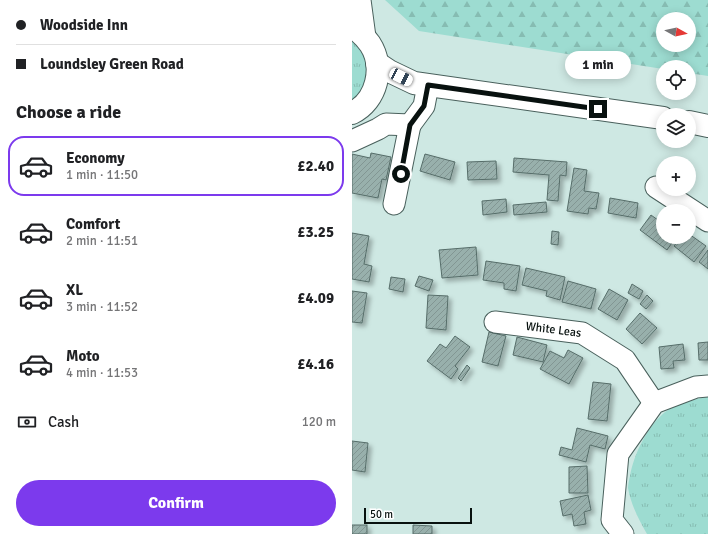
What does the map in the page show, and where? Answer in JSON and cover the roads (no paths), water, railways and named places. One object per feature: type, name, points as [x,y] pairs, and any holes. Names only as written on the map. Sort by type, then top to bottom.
[{"type":"main road","points":[[352,114],[365,103],[372,93],[377,78],[377,63],[375,54],[358,32]]},
{"type":"main road","points":[[377,63],[421,84],[656,117]]},
{"type":"main road","points":[[372,93],[421,84]]},
{"type":"main road","points":[[696,123],[708,126]]},
{"type":"street","points":[[358,32],[360,0]]},
{"type":"street","points":[[394,204],[410,125],[424,106],[421,84]]},
{"type":"street","points":[[352,141],[386,124],[410,125]]},
{"type":"street","points":[[671,196],[708,221]]},
{"type":"street","name":"White Leas","points":[[495,322],[582,333],[625,360],[654,403]]},
{"type":"street","points":[[623,534],[612,520],[618,454],[654,403],[696,387],[708,386]]}]
